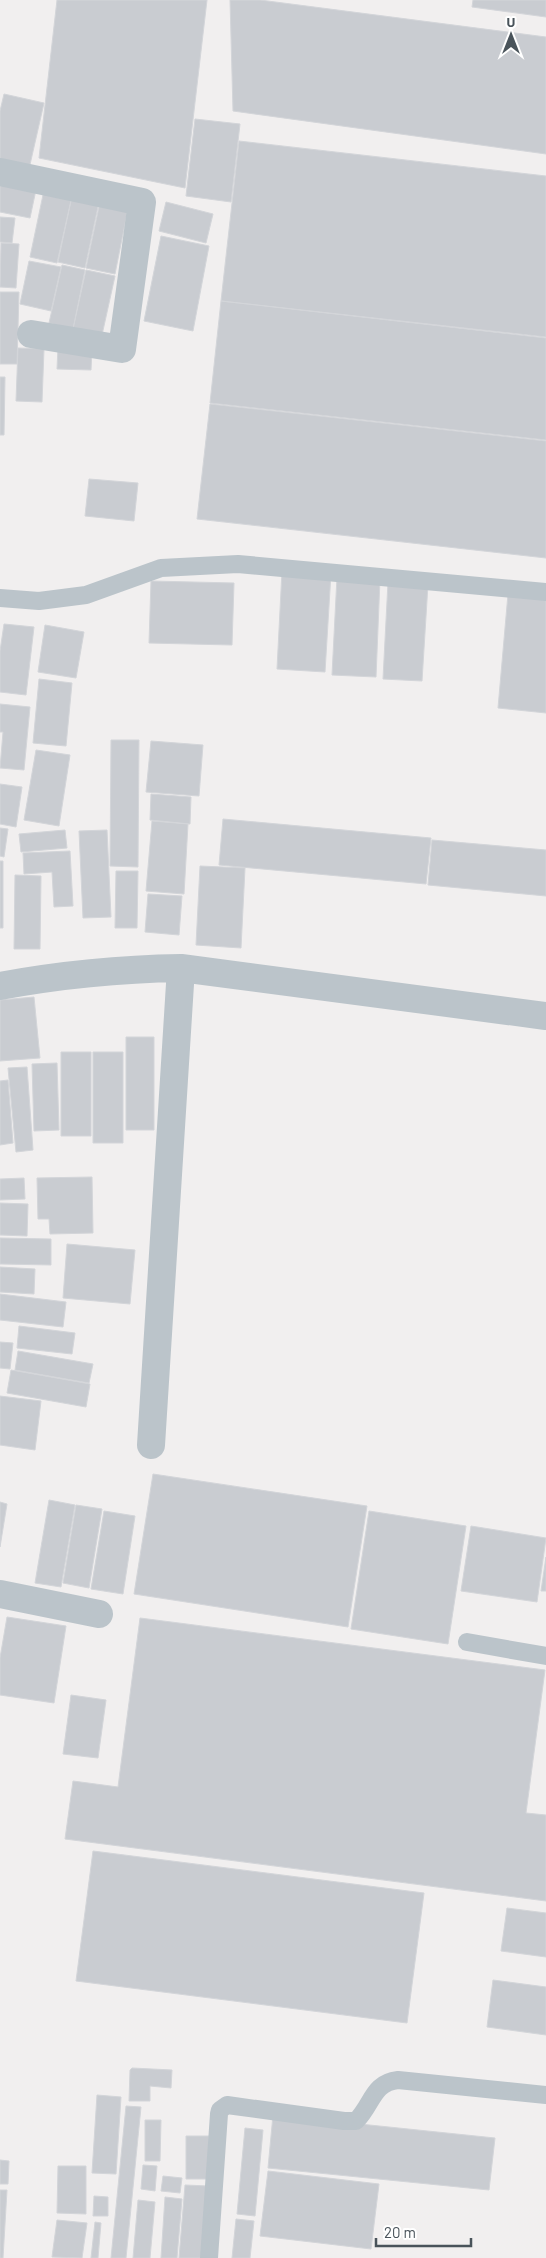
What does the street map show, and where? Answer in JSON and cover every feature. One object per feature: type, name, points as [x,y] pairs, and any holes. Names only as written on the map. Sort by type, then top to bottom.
[{"type":"street","points":[[0,172],[142,202],[122,348],[31,334]]},
{"type":"street","points":[[151,1445],[181,968]]},
{"type":"street","points":[[0,986],[26,981],[144,969],[181,968],[546,1016]]},
{"type":"street","points":[[0,1594],[99,1614]]},
{"type":"lane","points":[[0,598],[39,601],[86,596],[161,568],[238,564],[546,592]]},
{"type":"lane","points":[[467,1642],[546,1656]]},
{"type":"lane","points":[[209,2258],[219,2114],[220,2110],[226,2105],[356,2121],[363,2114],[379,2087],[387,2081],[398,2080],[546,2095]]},
{"type":"building","points":[[57,0],[207,0],[185,188],[39,158]]},
{"type":"building","points":[[230,0],[260,0],[546,37],[546,154],[233,111]]},
{"type":"building","points":[[473,0],[546,0],[546,17],[472,7]]},
{"type":"building","points":[[4,94],[44,103],[29,169],[0,163],[0,111]]},
{"type":"building","points":[[195,119],[240,124],[231,202],[186,196]]},
{"type":"building","points":[[239,141],[546,176],[546,337],[221,301]]},
{"type":"building","points":[[0,178],[37,185],[30,218],[0,212]]},
{"type":"building","points":[[44,190],[72,196],[57,263],[30,257]]},
{"type":"building","points":[[72,196],[99,202],[85,268],[58,262]]},
{"type":"building","points":[[100,202],[128,209],[115,274],[86,268]]},
{"type":"building","points":[[166,202],[213,214],[206,243],[159,231]]},
{"type":"building","points":[[0,217],[15,218],[12,243],[0,242]]},
{"type":"building","points":[[161,236],[209,246],[193,331],[144,321]]},
{"type":"building","points":[[1,243],[19,244],[16,288],[0,287]]},
{"type":"building","points":[[29,261],[61,267],[51,311],[20,304]]},
{"type":"building","points":[[62,265],[85,270],[73,329],[49,323]]},
{"type":"building","points":[[86,270],[115,276],[102,335],[73,329]]},
{"type":"building","points":[[0,292],[19,292],[17,364],[0,364]]},
{"type":"building","points":[[221,301],[546,338],[546,440],[210,403]]},
{"type":"building","points":[[58,347],[92,349],[91,370],[57,369]]},
{"type":"building","points":[[18,348],[44,349],[42,402],[16,401]]},
{"type":"building","points":[[0,377],[5,377],[4,435],[0,435]]},
{"type":"building","points":[[210,404],[546,441],[546,558],[197,519]]},
{"type":"building","points":[[89,479],[138,483],[134,521],[85,516]]},
{"type":"building","points":[[282,571],[331,573],[325,672],[277,669]]},
{"type":"building","points":[[337,577],[380,579],[376,677],[332,675]]},
{"type":"building","points":[[151,581],[234,583],[232,645],[149,643]]},
{"type":"building","points":[[388,582],[428,584],[422,681],[383,679]]},
{"type":"building","points":[[508,594],[546,598],[546,713],[498,708]]},
{"type":"building","points":[[4,624],[34,627],[26,695],[0,692],[0,651]]},
{"type":"building","points":[[45,625],[84,632],[76,678],[38,672]]},
{"type":"building","points":[[39,679],[72,683],[66,746],[33,743]]},
{"type":"building","points":[[0,704],[30,707],[24,770],[0,768],[3,732],[0,732]]},
{"type":"building","points":[[111,740],[139,740],[138,867],[110,866]]},
{"type":"building","points":[[151,741],[203,745],[199,796],[146,792]]},
{"type":"building","points":[[36,750],[70,755],[59,826],[24,820]]},
{"type":"building","points":[[0,784],[22,787],[16,827],[0,824]]},
{"type":"building","points":[[151,794],[191,797],[190,824],[150,820]]},
{"type":"building","points":[[223,819],[431,838],[426,884],[219,865]]},
{"type":"building","points":[[152,821],[188,824],[184,894],[146,891]]},
{"type":"building","points":[[0,828],[8,829],[4,857],[0,856]]},
{"type":"building","points":[[65,830],[67,848],[21,852],[19,834]]},
{"type":"building","points":[[107,830],[111,917],[83,918],[79,831]]},
{"type":"building","points":[[432,840],[546,850],[546,896],[428,885]]},
{"type":"building","points":[[70,851],[73,906],[54,907],[52,872],[24,874],[23,853]]},
{"type":"building","points":[[0,861],[3,861],[3,928],[0,928]]},
{"type":"building","points":[[200,866],[245,868],[241,948],[196,945]]},
{"type":"building","points":[[116,871],[138,871],[137,928],[115,928]]},
{"type":"building","points":[[15,875],[41,876],[40,949],[14,949]]},
{"type":"building","points":[[148,894],[182,896],[179,935],[145,932]]},
{"type":"building","points":[[34,997],[40,1058],[0,1061],[0,1000]]},
{"type":"building","points":[[126,1037],[154,1037],[154,1130],[126,1130]]},
{"type":"building","points":[[61,1052],[91,1052],[91,1136],[61,1136]]},
{"type":"building","points":[[93,1052],[123,1052],[123,1143],[93,1143]]},
{"type":"building","points":[[57,1063],[59,1130],[34,1131],[32,1064]]},
{"type":"building","points":[[27,1067],[33,1150],[16,1152],[8,1068]]},
{"type":"building","points":[[8,1080],[13,1143],[0,1145],[0,1081]]},
{"type":"building","points":[[92,1177],[93,1233],[50,1234],[49,1219],[38,1219],[37,1178]]},
{"type":"building","points":[[24,1178],[25,1199],[0,1200],[0,1179]]},
{"type":"building","points":[[0,1203],[28,1204],[27,1236],[0,1235]]},
{"type":"building","points":[[0,1238],[51,1239],[51,1265],[0,1264]]},
{"type":"building","points":[[67,1244],[135,1250],[130,1304],[63,1298]]},
{"type":"building","points":[[0,1267],[35,1269],[34,1294],[0,1292]]},
{"type":"building","points":[[0,1294],[66,1302],[63,1327],[0,1320]]},
{"type":"building","points":[[19,1326],[75,1333],[72,1354],[17,1348]]},
{"type":"building","points":[[0,1342],[13,1343],[10,1369],[0,1368]]},
{"type":"building","points":[[18,1351],[93,1364],[89,1383],[15,1370]]},
{"type":"building","points":[[11,1370],[90,1384],[86,1407],[7,1393]]},
{"type":"building","points":[[0,1396],[41,1401],[35,1450],[0,1445]]},
{"type":"building","points":[[153,1474],[367,1506],[348,1627],[134,1594]]},
{"type":"building","points":[[49,1500],[75,1505],[61,1587],[35,1583]]},
{"type":"building","points":[[0,1502],[7,1504],[0,1547]]},
{"type":"building","points":[[76,1505],[102,1509],[89,1588],[63,1583]]},
{"type":"building","points":[[104,1511],[135,1516],[123,1594],[91,1589]]},
{"type":"building","points":[[369,1511],[466,1526],[448,1644],[351,1629]]},
{"type":"building","points":[[471,1526],[546,1538],[537,1602],[461,1591]]},
{"type":"building","points":[[546,1557],[546,1591],[541,1591]]},
{"type":"building","points":[[7,1617],[66,1626],[54,1703],[0,1695],[0,1658]]},
{"type":"building","points":[[140,1618],[545,1670],[526,1813],[546,1815],[546,1901],[65,1839],[73,1781],[118,1787]]},
{"type":"building","points":[[71,1695],[106,1700],[98,1758],[63,1754]]},
{"type":"building","points":[[93,1851],[424,1893],[407,2023],[76,1981]]},
{"type":"building","points":[[507,1908],[546,1913],[546,1957],[501,1951]]},
{"type":"building","points":[[493,1980],[546,1987],[546,2035],[487,2027]]},
{"type":"building","points":[[132,2068],[172,2070],[171,2088],[150,2086],[150,2101],[129,2101],[130,2070]]},
{"type":"building","points":[[97,2095],[121,2097],[116,2174],[92,2173]]},
{"type":"building","points":[[126,2106],[141,2107],[126,2258],[111,2258]]},
{"type":"building","points":[[273,2115],[495,2138],[489,2190],[268,2168]]},
{"type":"building","points":[[145,2120],[161,2120],[160,2161],[145,2161]]},
{"type":"building","points":[[245,2128],[263,2130],[255,2216],[237,2214]]},
{"type":"building","points":[[186,2136],[209,2136],[208,2179],[186,2179]]},
{"type":"building","points":[[0,2160],[9,2161],[8,2184],[0,2184]]},
{"type":"building","points":[[143,2165],[157,2166],[155,2191],[141,2189]]},
{"type":"building","points":[[58,2166],[86,2166],[86,2214],[57,2213]]},
{"type":"building","points":[[268,2171],[379,2184],[371,2249],[260,2236]]},
{"type":"building","points":[[163,2176],[182,2178],[180,2193],[161,2191]]},
{"type":"building","points":[[185,2185],[208,2186],[203,2258],[179,2258]]},
{"type":"building","points":[[0,2190],[7,2190],[3,2258],[0,2258]]},
{"type":"building","points":[[94,2196],[108,2197],[108,2216],[93,2216]]},
{"type":"building","points":[[165,2197],[182,2199],[177,2258],[161,2258]]},
{"type":"building","points":[[138,2200],[155,2202],[150,2258],[133,2258]]},
{"type":"building","points":[[236,2219],[254,2221],[250,2258],[232,2258]]},
{"type":"building","points":[[57,2220],[87,2223],[82,2258],[52,2257]]},
{"type":"building","points":[[95,2222],[101,2223],[98,2258],[91,2258]]}]
